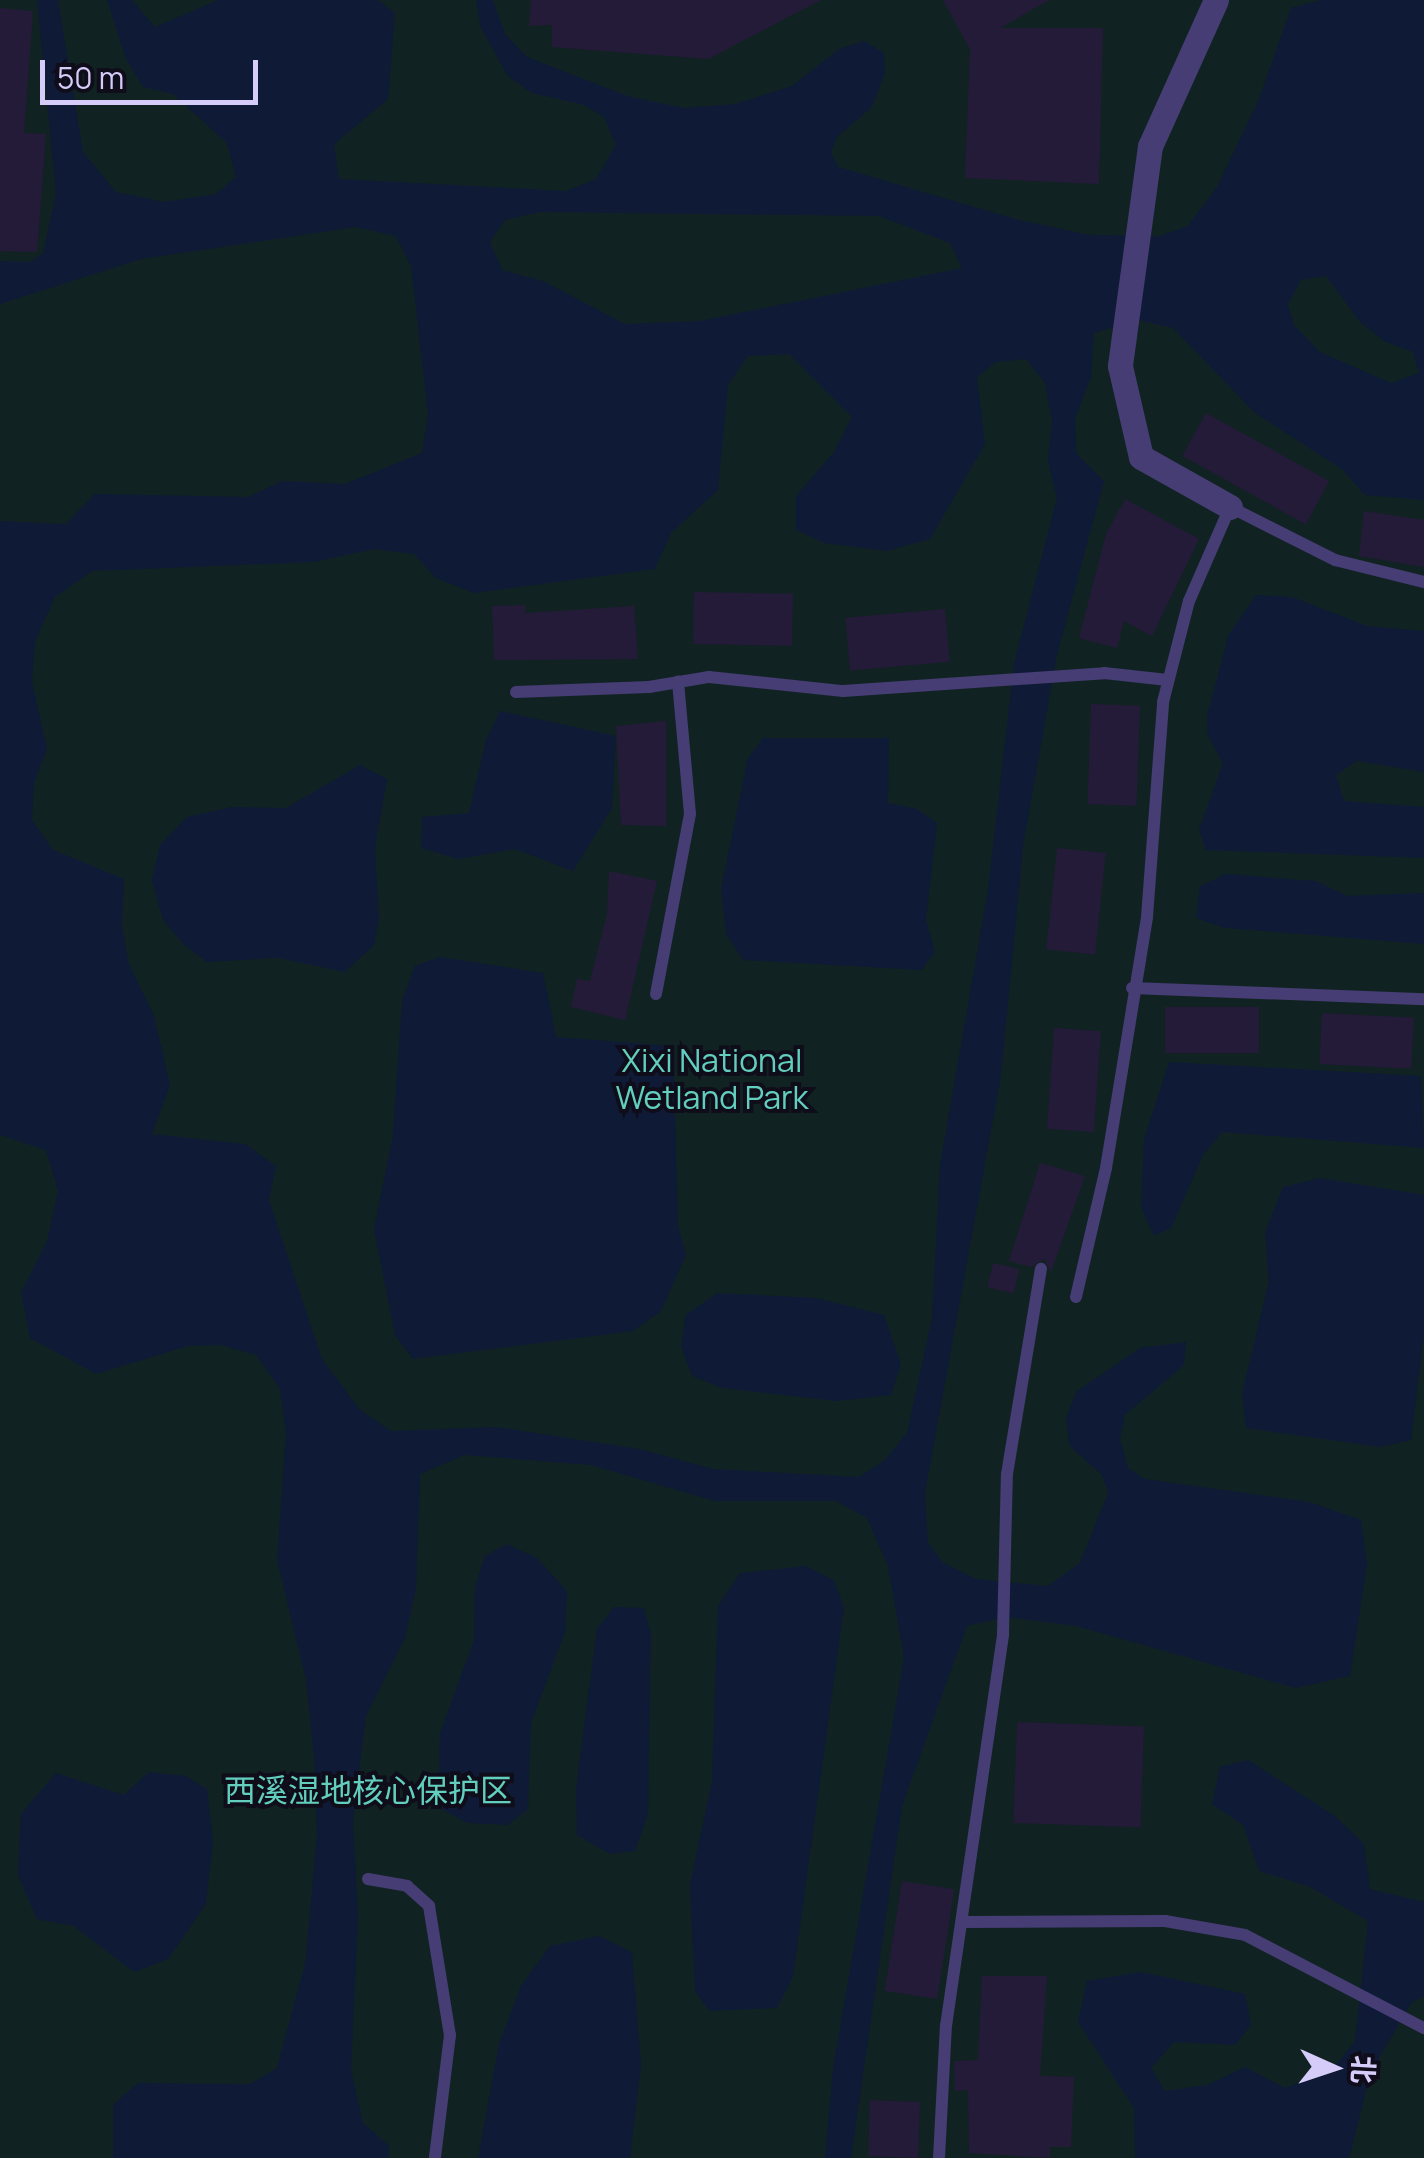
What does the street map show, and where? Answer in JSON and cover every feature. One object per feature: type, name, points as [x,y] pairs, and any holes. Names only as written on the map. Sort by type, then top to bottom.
[{"type":"street","points":[[1216,0],[1150,146],[1137,214],[1120,366],[1140,457],[1230,508]]},
{"type":"lane","points":[[1076,1298],[1106,1168],[1132,988],[1147,917],[1168,680],[1189,601],[1230,508],[1336,560],[1424,582]]},
{"type":"lane","points":[[516,692],[708,677],[843,691],[1104,672],[1168,680]]},
{"type":"lane","points":[[656,994],[690,814],[678,682]]},
{"type":"lane","points":[[1132,988],[1424,999]]},
{"type":"lane","points":[[940,2158],[946,2026],[1003,1634],[1007,1474],[1041,1270]]},
{"type":"lane","points":[[368,1879],[407,1886],[429,1906],[450,2035],[436,2158]]},
{"type":"lane","points":[[962,1922],[1181,1924],[1245,1935],[1424,2028]]},
{"type":"green space","name":"Xixi National Wetland Park","points":[[0,0],[1424,0],[1424,2158],[0,2158]]},
{"type":"water","points":[[37,0],[58,0],[83,152],[116,192],[164,202],[216,194],[236,177],[227,143],[173,94],[143,87],[126,59],[107,0],[132,0],[155,27],[218,0],[378,0],[395,13],[388,99],[334,144],[339,179],[566,191],[596,179],[616,145],[604,117],[584,105],[532,93],[508,76],[481,28],[476,0],[493,0],[505,34],[527,57],[628,96],[683,108],[735,104],[792,86],[839,49],[864,41],[884,53],[885,73],[872,107],[836,138],[831,153],[838,167],[1019,220],[1090,235],[1160,236],[1188,226],[1217,187],[1259,99],[1291,8],[1321,0],[1424,0],[1424,500],[1365,495],[1343,470],[1254,412],[1173,328],[1138,320],[1094,333],[1091,377],[1075,418],[1076,453],[1104,481],[1057,655],[1023,846],[1001,1076],[925,1493],[928,1542],[942,1562],[976,1579],[1048,1586],[1080,1563],[1108,1493],[1102,1475],[1070,1446],[1066,1419],[1076,1392],[1140,1348],[1186,1342],[1184,1365],[1125,1415],[1120,1439],[1128,1468],[1145,1479],[1309,1502],[1361,1520],[1367,1564],[1350,1676],[1296,1688],[1076,1626],[1006,1617],[967,1626],[902,1806],[851,2158],[825,2158],[833,2068],[904,1658],[888,1566],[867,1518],[836,1501],[715,1501],[591,1465],[465,1455],[420,1474],[416,1589],[405,1638],[366,1716],[353,1823],[358,1916],[351,2070],[363,2123],[389,2146],[389,2158],[113,2158],[113,2105],[138,2083],[250,2084],[277,2068],[305,1964],[317,1836],[315,1766],[306,1680],[277,1560],[286,1434],[280,1389],[256,1355],[221,1345],[188,1346],[96,1374],[30,1338],[21,1293],[47,1241],[58,1191],[46,1150],[0,1135],[0,521],[66,524],[95,494],[248,497],[283,481],[345,484],[422,453],[428,414],[411,266],[396,236],[356,227],[141,259],[0,304],[0,261],[31,262],[43,253],[56,193]],"holes":[[[540,212],[879,216],[950,243],[962,268],[700,321],[625,324],[543,281],[502,270],[490,242],[505,220]],[[1326,276],[1360,322],[1384,341],[1413,352],[1419,373],[1391,383],[1320,352],[1294,325],[1288,304],[1301,280]],[[789,354],[852,417],[834,452],[796,496],[796,530],[825,543],[886,551],[930,539],[985,444],[977,377],[996,362],[1026,359],[1045,383],[1052,420],[1048,461],[1057,498],[1014,663],[988,890],[940,1165],[932,1318],[907,1433],[885,1460],[859,1477],[713,1469],[639,1449],[496,1427],[391,1431],[359,1409],[322,1359],[269,1200],[276,1166],[245,1144],[152,1134],[170,1085],[154,1016],[129,964],[122,927],[124,879],[53,850],[32,820],[34,783],[47,749],[32,682],[35,641],[55,597],[92,571],[314,562],[374,549],[414,554],[436,578],[474,593],[655,569],[671,533],[718,490],[728,385],[748,356]]]},
{"type":"water","points":[[1256,595],[1292,597],[1367,626],[1424,631],[1424,772],[1357,761],[1336,775],[1344,801],[1424,807],[1424,858],[1206,850],[1199,830],[1223,763],[1208,736],[1207,717],[1228,636]]},
{"type":"water","points":[[500,711],[616,736],[612,808],[573,871],[515,849],[458,859],[421,848],[422,817],[469,813],[486,740]]},
{"type":"water","points":[[763,738],[889,738],[888,803],[917,809],[937,823],[926,920],[935,952],[921,970],[743,960],[726,934],[721,888],[748,758]]},
{"type":"water","points":[[360,765],[387,779],[375,848],[379,918],[374,945],[345,972],[278,958],[207,962],[183,944],[163,920],[152,881],[160,845],[187,817],[232,807],[286,808]]},
{"type":"water","points":[[1226,874],[1316,881],[1347,896],[1424,893],[1424,944],[1225,928],[1196,918],[1200,886]]},
{"type":"water","points":[[440,957],[543,973],[556,1037],[673,1046],[678,1226],[686,1255],[661,1311],[633,1331],[413,1359],[395,1335],[374,1229],[393,1135],[402,1000],[415,966]]},
{"type":"water","points":[[1169,1062],[1421,1076],[1424,1148],[1222,1132],[1203,1155],[1171,1228],[1154,1236],[1141,1207],[1144,1139]]},
{"type":"water","points":[[1320,1178],[1424,1195],[1424,1334],[1411,1440],[1380,1447],[1246,1428],[1242,1393],[1269,1281],[1265,1233],[1283,1187]]},
{"type":"water","points":[[717,1293],[816,1298],[884,1315],[901,1364],[891,1395],[836,1401],[723,1388],[692,1376],[681,1346],[686,1315]]},
{"type":"water","points":[[507,1544],[537,1558],[567,1591],[565,1632],[531,1723],[528,1809],[508,1825],[467,1823],[438,1807],[440,1733],[474,1640],[475,1587],[485,1556]]},
{"type":"water","points":[[806,1566],[834,1580],[844,1608],[793,1977],[777,2008],[709,2011],[695,1991],[690,1885],[712,1781],[718,1606],[740,1573]]},
{"type":"water","points":[[614,1607],[644,1608],[651,1634],[648,1814],[635,1851],[610,1854],[577,1835],[576,1788],[597,1629]]},
{"type":"water","points":[[1248,1760],[1335,1816],[1364,1844],[1370,1889],[1424,1902],[1424,1996],[1411,2003],[1371,2072],[1349,2158],[1135,2158],[1134,2108],[1078,2022],[1087,1981],[1141,1972],[1245,1994],[1251,2025],[1235,2045],[1174,2042],[1151,2068],[1165,2091],[1207,2085],[1245,2067],[1285,2088],[1332,2070],[1355,2041],[1368,1921],[1308,1886],[1259,1871],[1243,1825],[1212,1804],[1220,1767]]},
{"type":"water","points":[[149,1772],[186,1776],[207,1789],[213,1841],[206,1904],[168,1959],[134,1972],[74,1926],[37,1919],[18,1875],[21,1814],[56,1773],[124,1795]]},
{"type":"water","points":[[599,1936],[632,1952],[641,2065],[630,2158],[478,2158],[499,2044],[521,1986],[550,1946]]},
{"type":"building","points":[[531,0],[821,0],[708,59],[552,47],[552,25],[529,26]]},
{"type":"building","points":[[943,0],[1049,0],[1000,28],[1103,28],[1099,184],[965,178],[970,49]]},
{"type":"building","points":[[0,8],[33,11],[24,133],[46,134],[37,252],[0,251]]},
{"type":"building","points":[[1206,413],[1329,481],[1306,524],[1182,456]]},
{"type":"building","points":[[1125,499],[1199,539],[1152,636],[1124,621],[1117,648],[1079,638],[1106,534]]},
{"type":"building","points":[[1364,511],[1424,520],[1424,567],[1359,556]]},
{"type":"building","points":[[694,592],[793,594],[792,646],[693,644]]},
{"type":"building","points":[[525,605],[525,613],[634,606],[638,659],[494,660],[492,606]]},
{"type":"building","points":[[945,609],[950,662],[850,671],[845,618]]},
{"type":"building","points":[[1091,704],[1140,706],[1136,806],[1088,804]]},
{"type":"building","points":[[666,721],[666,826],[621,825],[616,726]]},
{"type":"building","points":[[1057,848],[1106,853],[1095,955],[1046,949]]},
{"type":"building","points":[[609,871],[657,881],[625,1020],[571,1007],[577,979],[590,981],[607,914]]},
{"type":"building","points":[[1165,1007],[1259,1007],[1259,1053],[1165,1053]]},
{"type":"building","points":[[1322,1013],[1414,1018],[1411,1069],[1319,1064]]},
{"type":"building","points":[[1054,1028],[1101,1031],[1094,1132],[1047,1129]]},
{"type":"building","points":[[1040,1163],[1085,1176],[1051,1272],[1044,1259],[1031,1267],[1009,1261]]},
{"type":"building","points":[[993,1263],[1019,1269],[1014,1293],[987,1287]]},
{"type":"building","points":[[1017,1722],[1144,1726],[1140,1827],[1013,1823]]},
{"type":"building","points":[[902,1881],[954,1889],[937,1999],[885,1991]]},
{"type":"building","points":[[982,1976],[1047,1976],[1040,2076],[1074,2077],[1071,2147],[1050,2147],[1050,2158],[969,2153],[968,2090],[955,2091],[954,2061],[978,2060]]},
{"type":"building","points":[[870,2100],[920,2102],[918,2158],[868,2156]]},
{"type":"park label","name":"西溪湿地核心保护区","points":[[368,1790]]}]
